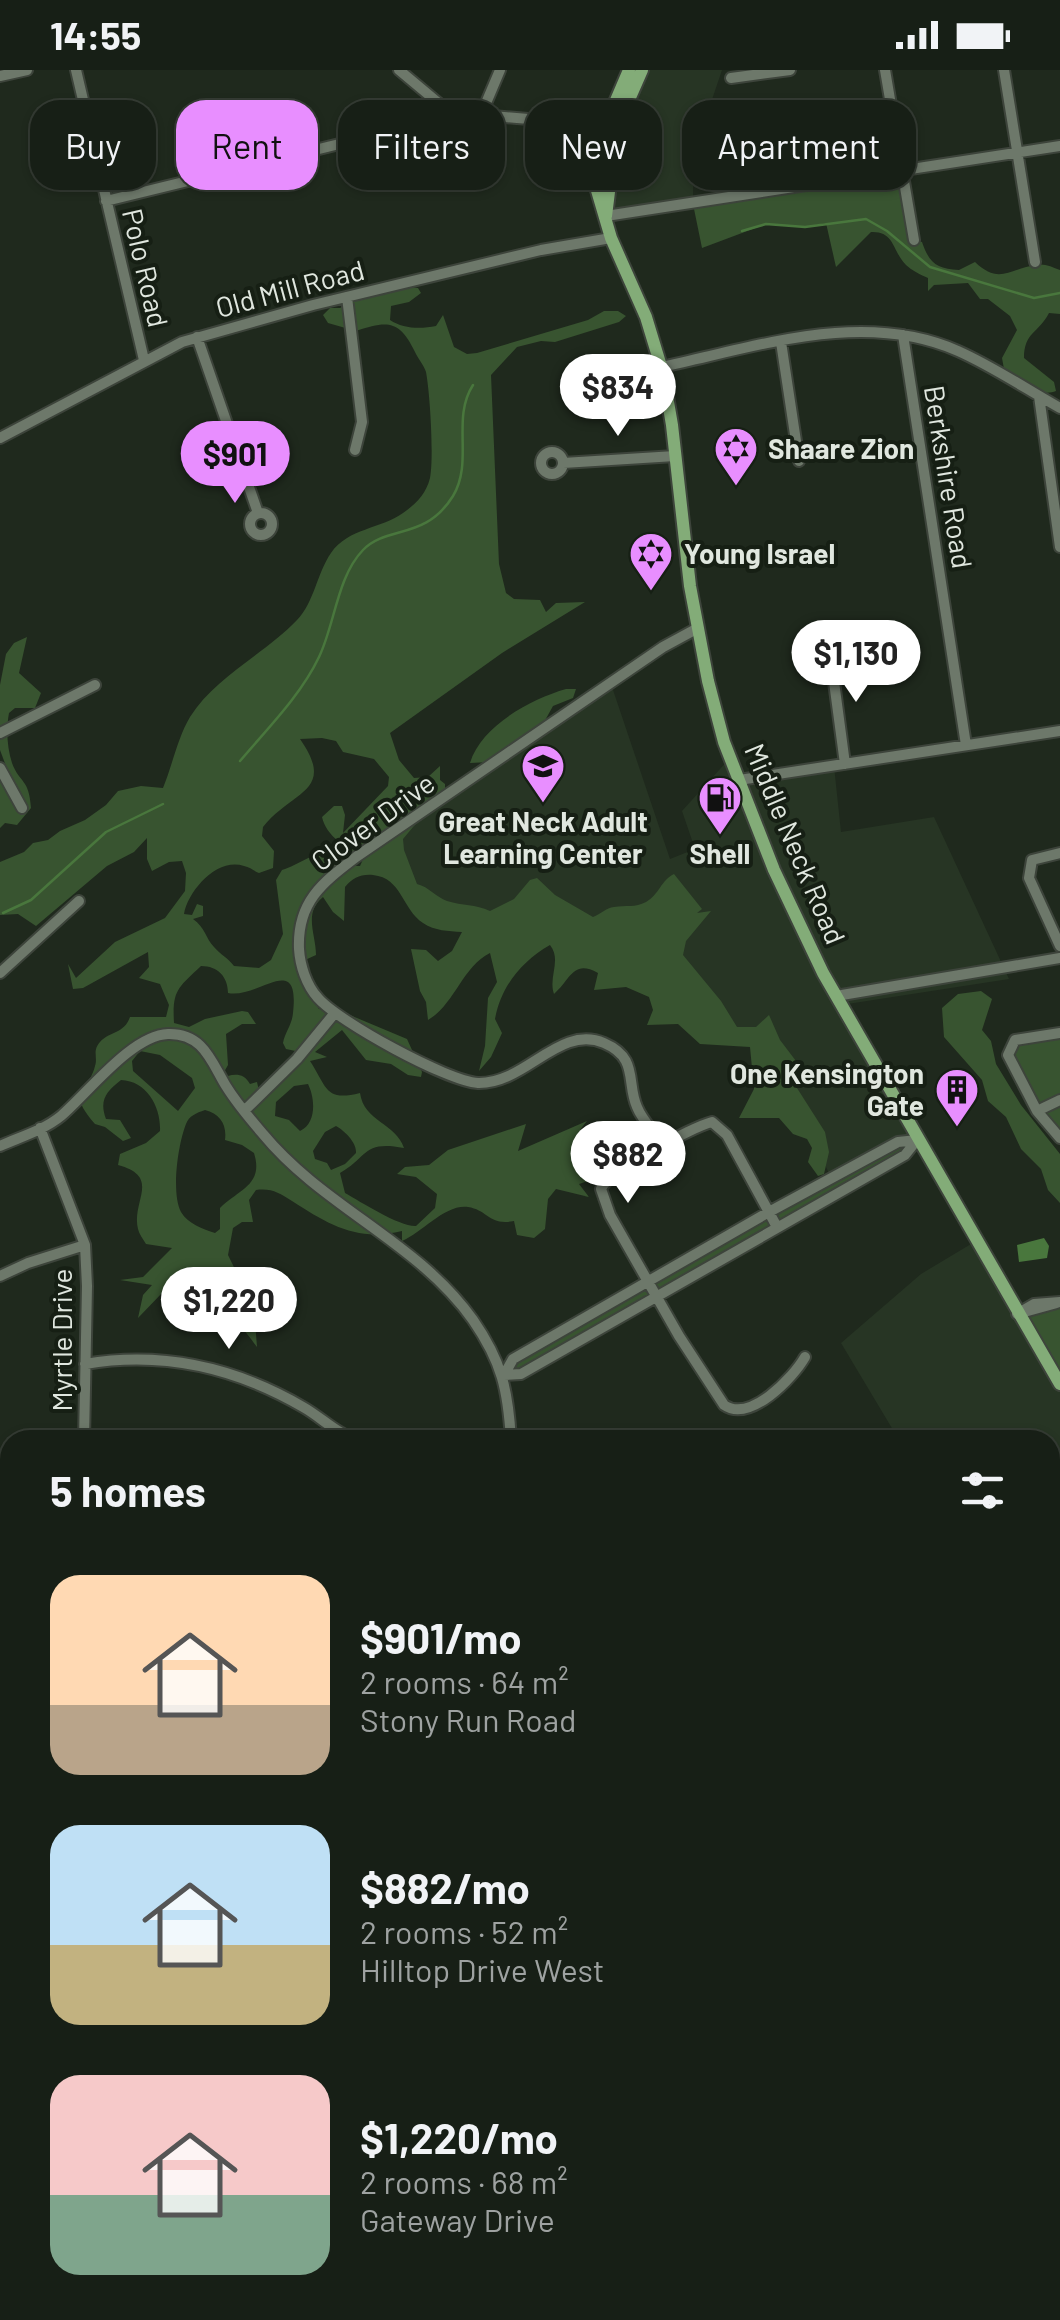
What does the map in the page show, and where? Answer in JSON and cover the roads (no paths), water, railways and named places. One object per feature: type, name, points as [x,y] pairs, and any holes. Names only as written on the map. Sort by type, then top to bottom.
[{"type":"main road","name":"Middle Neck Road","points":[[619,100],[629,70]]},
{"type":"main road","name":"Middle Neck Road","points":[[625,100],[642,70]]},
{"type":"main road","name":"Middle Neck Road","points":[[607,190],[606,216],[611,238],[641,304],[662,367],[676,456],[680,520],[698,628],[717,721],[738,780],[774,870],[836,996],[1060,1384]]},
{"type":"street","points":[[0,76],[27,70]]},
{"type":"street","name":"Polo Road","points":[[76,70],[144,360]]},
{"type":"street","points":[[399,70],[435,100]]},
{"type":"street","points":[[487,100],[500,70]]},
{"type":"street","points":[[731,78],[790,70]]},
{"type":"street","points":[[885,70],[890,100]]},
{"type":"street","points":[[1004,70],[1035,262]]},
{"type":"street","points":[[106,201],[338,144]]},
{"type":"street","points":[[916,168],[1060,146]]},
{"type":"street","points":[[606,216],[773,190]]},
{"type":"street","points":[[905,190],[914,240]]},
{"type":"street","name":"Old Mill Road","points":[[0,438],[144,360],[198,337],[541,250],[611,238]]},
{"type":"street","points":[[346,297],[362,422],[355,450]]},
{"type":"street","points":[[662,367],[851,331],[904,335],[957,351],[1060,408]]},
{"type":"street","name":"Berkshire Road","points":[[904,335],[966,745]]},
{"type":"street","points":[[198,337],[258,513]]},
{"type":"street","points":[[781,342],[799,461]]},
{"type":"street","points":[[1043,398],[1060,393]]},
{"type":"street","points":[[1043,398],[1060,547]]},
{"type":"street","points":[[563,463],[676,456]]},
{"type":"street","name":"Clover Drive","points":[[334,1014],[314,994],[299,956],[300,918],[308,901],[356,857],[664,647],[698,628]]},
{"type":"street","points":[[830,652],[845,764]]},
{"type":"street","points":[[0,733],[95,685]]},
{"type":"street","points":[[738,780],[1060,731]]},
{"type":"street","points":[[0,768],[22,808]]},
{"type":"street","points":[[1060,852],[1032,860],[1029,878],[1060,946]]},
{"type":"street","points":[[0,972],[79,900]]},
{"type":"street","points":[[836,996],[1060,958]]},
{"type":"street","points":[[245,1110],[286,1072],[334,1014],[454,1078],[476,1083],[512,1076],[566,1043],[580,1039],[601,1042],[626,1062],[637,1107],[662,1145]]},
{"type":"street","points":[[1060,1033],[1015,1040],[1008,1050],[1036,1111],[1060,1138]]},
{"type":"street","points":[[0,1146],[60,1117],[144,1042],[162,1034],[184,1036],[201,1045],[228,1089],[264,1135],[312,1183],[442,1284],[474,1321],[504,1375],[509,1430]]},
{"type":"street","points":[[1036,1111],[1060,1100]]},
{"type":"street","points":[[776,1227],[720,1126],[708,1122],[606,1179],[601,1189],[610,1215],[656,1295],[712,1388],[732,1411],[748,1410],[787,1380],[805,1356]]},
{"type":"street","name":"Myrtle Drive","points":[[40,1128],[85,1245],[82,1430]]},
{"type":"street","points":[[504,1375],[513,1359],[768,1212],[898,1142],[918,1140]]},
{"type":"street","points":[[504,1375],[521,1374],[560,1352],[906,1155],[918,1140]]},
{"type":"street","points":[[887,1148],[894,1161]]},
{"type":"street","points":[[0,1276],[85,1245]]},
{"type":"street","points":[[1018,1314],[1034,1304],[1060,1302]]},
{"type":"street","points":[[551,1337],[560,1352]]},
{"type":"street","points":[[85,1364],[147,1358],[226,1372],[303,1406],[340,1430]]},
{"type":"waterway","points":[[742,231],[766,224],[805,227],[866,219],[930,267],[1034,298],[1060,293]]},
{"type":"waterway","points":[[240,761],[312,671],[354,561],[373,542],[430,520],[453,496],[462,469],[464,412],[473,385]]},
{"type":"waterway","points":[[3,913],[31,900],[106,832],[163,804]]},
{"type":"place","name":"Shaare Zion","points":[[736,487]]},
{"type":"place","name":"Young Israel","points":[[651,592]]},
{"type":"place","name":"Great Neck Adult Learning Center","points":[[543,804]]},
{"type":"place","name":"Shell","points":[[720,836]]},
{"type":"place","name":"One Kensington Gate","points":[[957,1128]]}]
